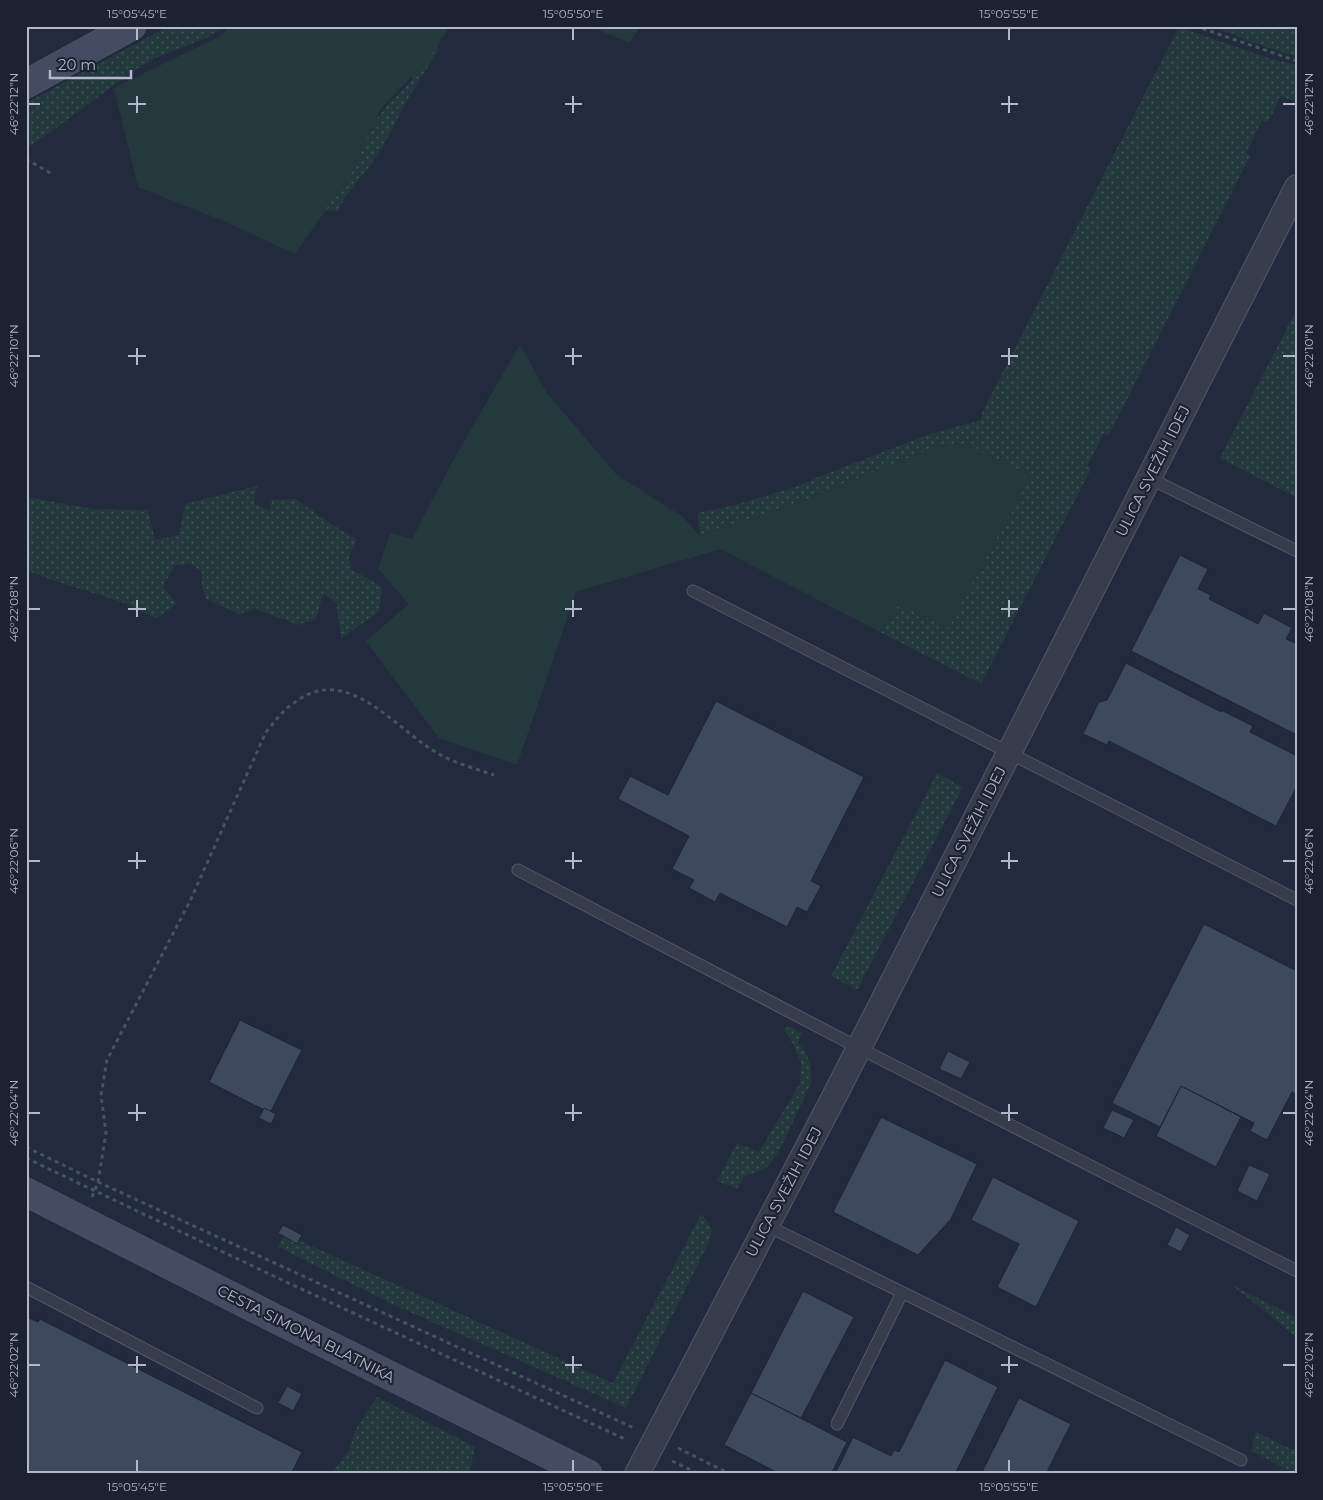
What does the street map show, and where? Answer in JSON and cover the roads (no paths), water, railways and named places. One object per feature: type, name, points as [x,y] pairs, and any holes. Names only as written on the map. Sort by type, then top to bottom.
[{"type":"street","points":[[26,84],[132,26]]},
{"type":"street","name":"ULICA SVEŽIH IDEJ","points":[[637,1474],[859,1048],[1297,188]]},
{"type":"street","name":"CESTA SIMONA BLATNIKA","points":[[26,1192],[588,1474]]},
{"type":"lane","points":[[1149,478],[1297,551]]},
{"type":"lane","points":[[693,591],[1008,754],[1297,900]]},
{"type":"lane","points":[[518,870],[859,1048],[1297,1271]]},
{"type":"lane","points":[[766,1225],[1241,1460]]},
{"type":"lane","points":[[26,1286],[257,1408]]},
{"type":"lane","points":[[837,1424],[902,1293]]}]
